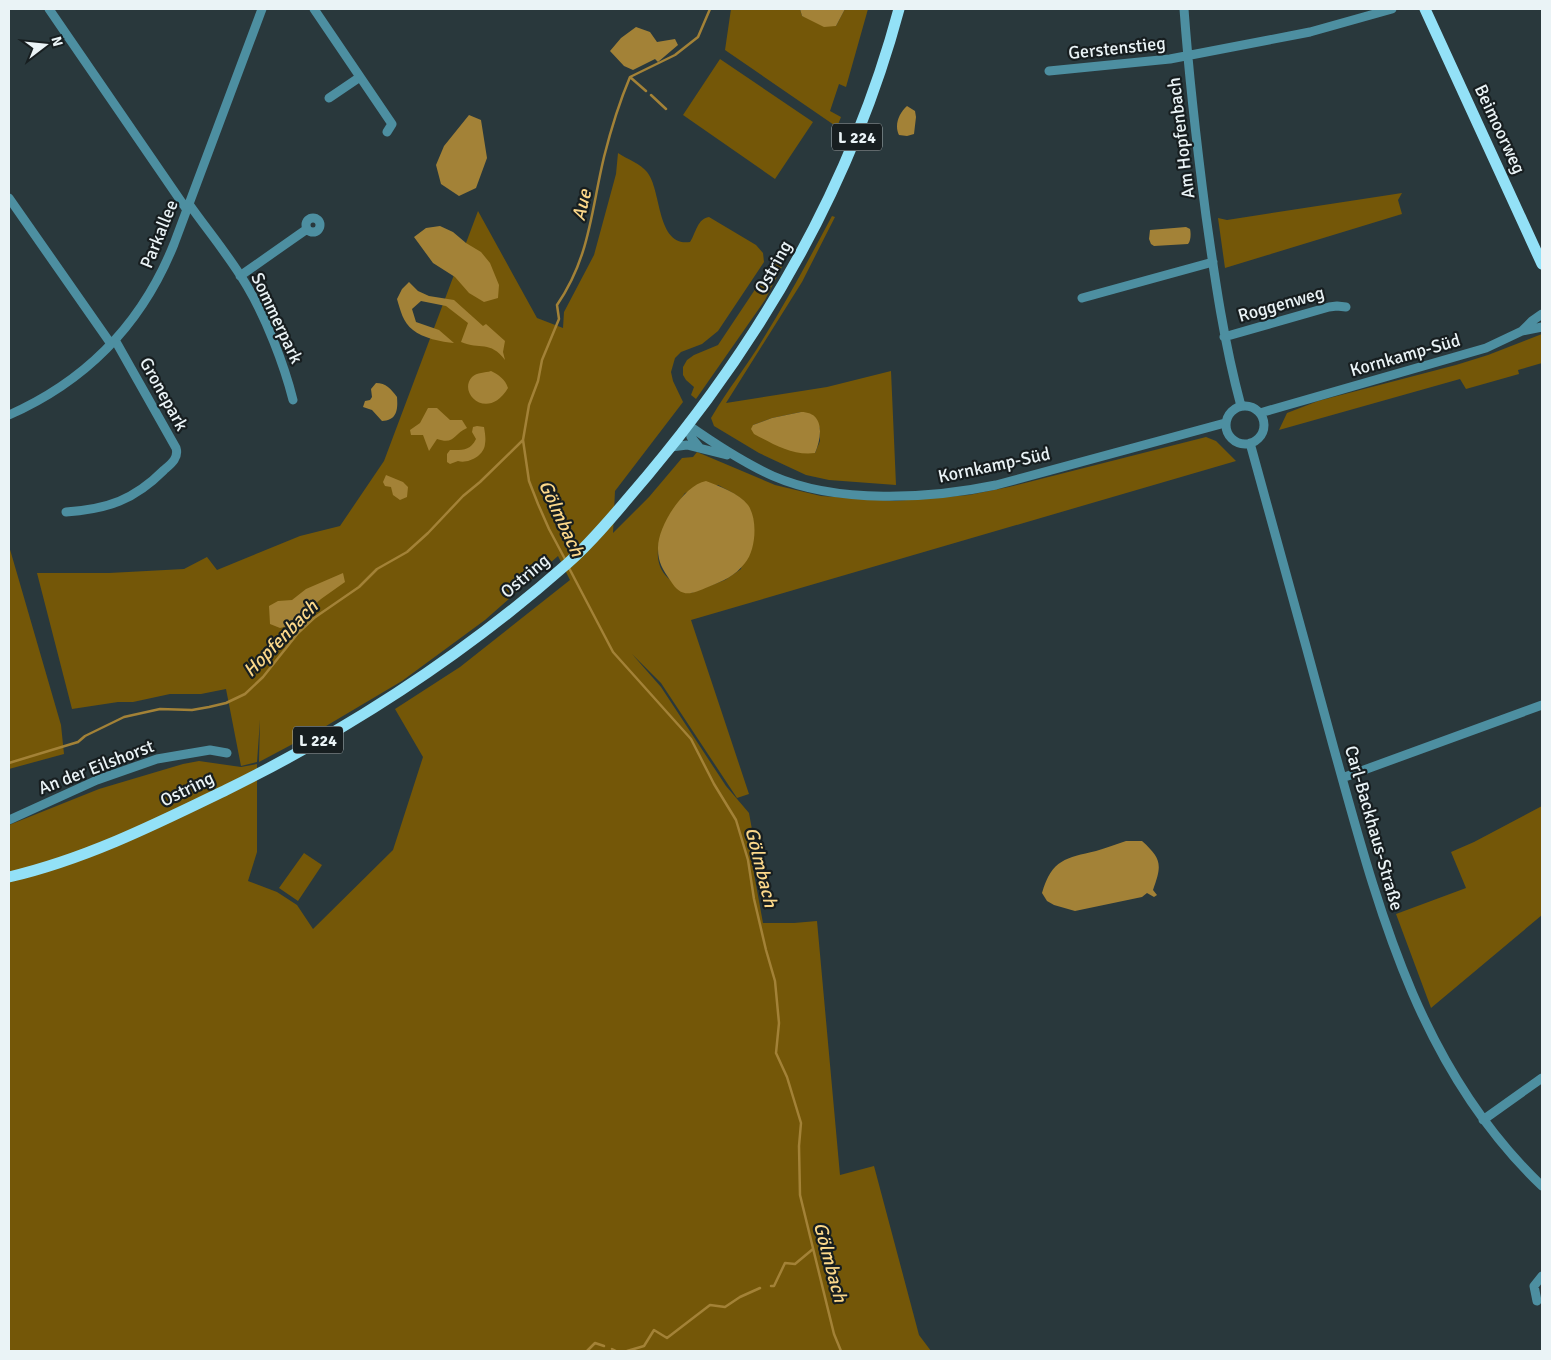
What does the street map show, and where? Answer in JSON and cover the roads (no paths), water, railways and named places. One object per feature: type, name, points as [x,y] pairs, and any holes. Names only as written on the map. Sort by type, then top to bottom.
[{"type":"main road","name":"Ostring","points":[[9,877],[102,848],[133,835],[269,768],[374,708],[459,652],[570,561],[602,528],[672,447],[772,305],[815,228],[838,181],[858,133],[899,9]]},
{"type":"main road","name":"Beimoorweg","points":[[1425,9],[1542,264]]},
{"type":"street","name":"Sommerpark","points":[[48,9],[188,207],[240,276],[260,312],[287,375],[293,400]]},
{"type":"street","name":"Parkallee","points":[[9,415],[59,388],[84,370],[113,342],[137,313],[154,286],[168,258],[188,207],[262,9]]},
{"type":"street","points":[[314,9],[392,124],[386,132]]},
{"type":"street","name":"Am Hopfenbach","points":[[1184,9],[1198,156],[1213,262],[1224,337],[1241,406]]},
{"type":"street","name":"Gerstenstieg","points":[[1049,71],[1111,66],[1188,56],[1310,32],[1392,9]]},
{"type":"street","points":[[329,98],[360,77]]},
{"type":"street","points":[[9,198],[113,342]]},
{"type":"street","points":[[240,276],[308,229]]},
{"type":"street","points":[[1082,298],[1213,262]]},
{"type":"street","name":"Roggenweg","points":[[1224,337],[1329,307],[1346,307]]},
{"type":"street","name":"Kornkamp-Süd","points":[[1522,331],[1542,314]]},
{"type":"street","name":"Kornkamp-Süd","points":[[1262,417],[1295,404],[1465,355],[1497,344],[1522,331],[1542,327]]},
{"type":"street","name":"Gronepark","points":[[66,512],[96,509],[130,497],[154,480],[175,460],[177,455],[176,448],[113,342]]},
{"type":"street","points":[[1241,406],[1254,407],[1262,417],[1263,432],[1255,441],[1250,443],[1244,444],[1234,441],[1226,428],[1226,418],[1232,410],[1241,406]]},
{"type":"street","points":[[688,425],[691,437],[699,447]]},
{"type":"street","name":"Kornkamp-Süd","points":[[688,425],[735,457],[774,477],[822,491],[879,496],[970,490],[1020,479],[1201,430],[1226,428]]},
{"type":"street","name":"Carl-Backhaus-Straße","points":[[1250,443],[1375,895],[1404,974],[1446,1063],[1483,1120],[1542,1186]]},
{"type":"street","name":"Kornkamp-Süd","points":[[672,447],[687,445],[735,457]]},
{"type":"street","points":[[1342,778],[1542,705]]},
{"type":"street","name":"An der Eilshorst","points":[[9,820],[98,780],[157,759],[210,750],[227,753]]},
{"type":"street","points":[[1483,1120],[1542,1078]]},
{"type":"street","points":[[1537,1301],[1534,1286],[1542,1276]]},
{"type":"waterway","name":"Aue","points":[[566,561],[549,529],[529,481],[523,440],[529,405],[538,381],[542,360],[559,319],[557,305],[568,287],[583,251],[612,126],[630,77],[675,55],[698,37],[710,9]]},
{"type":"waterway","points":[[630,77],[646,91]]},
{"type":"waterway","points":[[651,95],[666,109]]},
{"type":"waterway","name":"Hopfenbach","points":[[9,763],[78,742],[85,736],[124,717],[160,709],[192,710],[209,707],[226,703],[245,694],[263,677],[298,633],[314,618],[359,587],[377,569],[407,552],[523,440]]},
{"type":"waterway","name":"Gölmbach","points":[[568,566],[613,652],[691,739],[714,784],[736,820],[748,860],[754,899],[775,981],[779,1023],[776,1053],[787,1077],[801,1123],[799,1146],[800,1195],[834,1334],[841,1351]]},
{"type":"waterway","points":[[771,1286],[774,1286],[785,1263],[795,1264],[813,1249]]},
{"type":"waterway","points":[[627,1351],[644,1346],[654,1330],[667,1338],[710,1305],[725,1307],[740,1297],[760,1288]]},
{"type":"waterway","points":[[587,1351],[595,1343],[604,1346]]},
{"type":"waterway","points":[[612,1349],[616,1351]]}]
